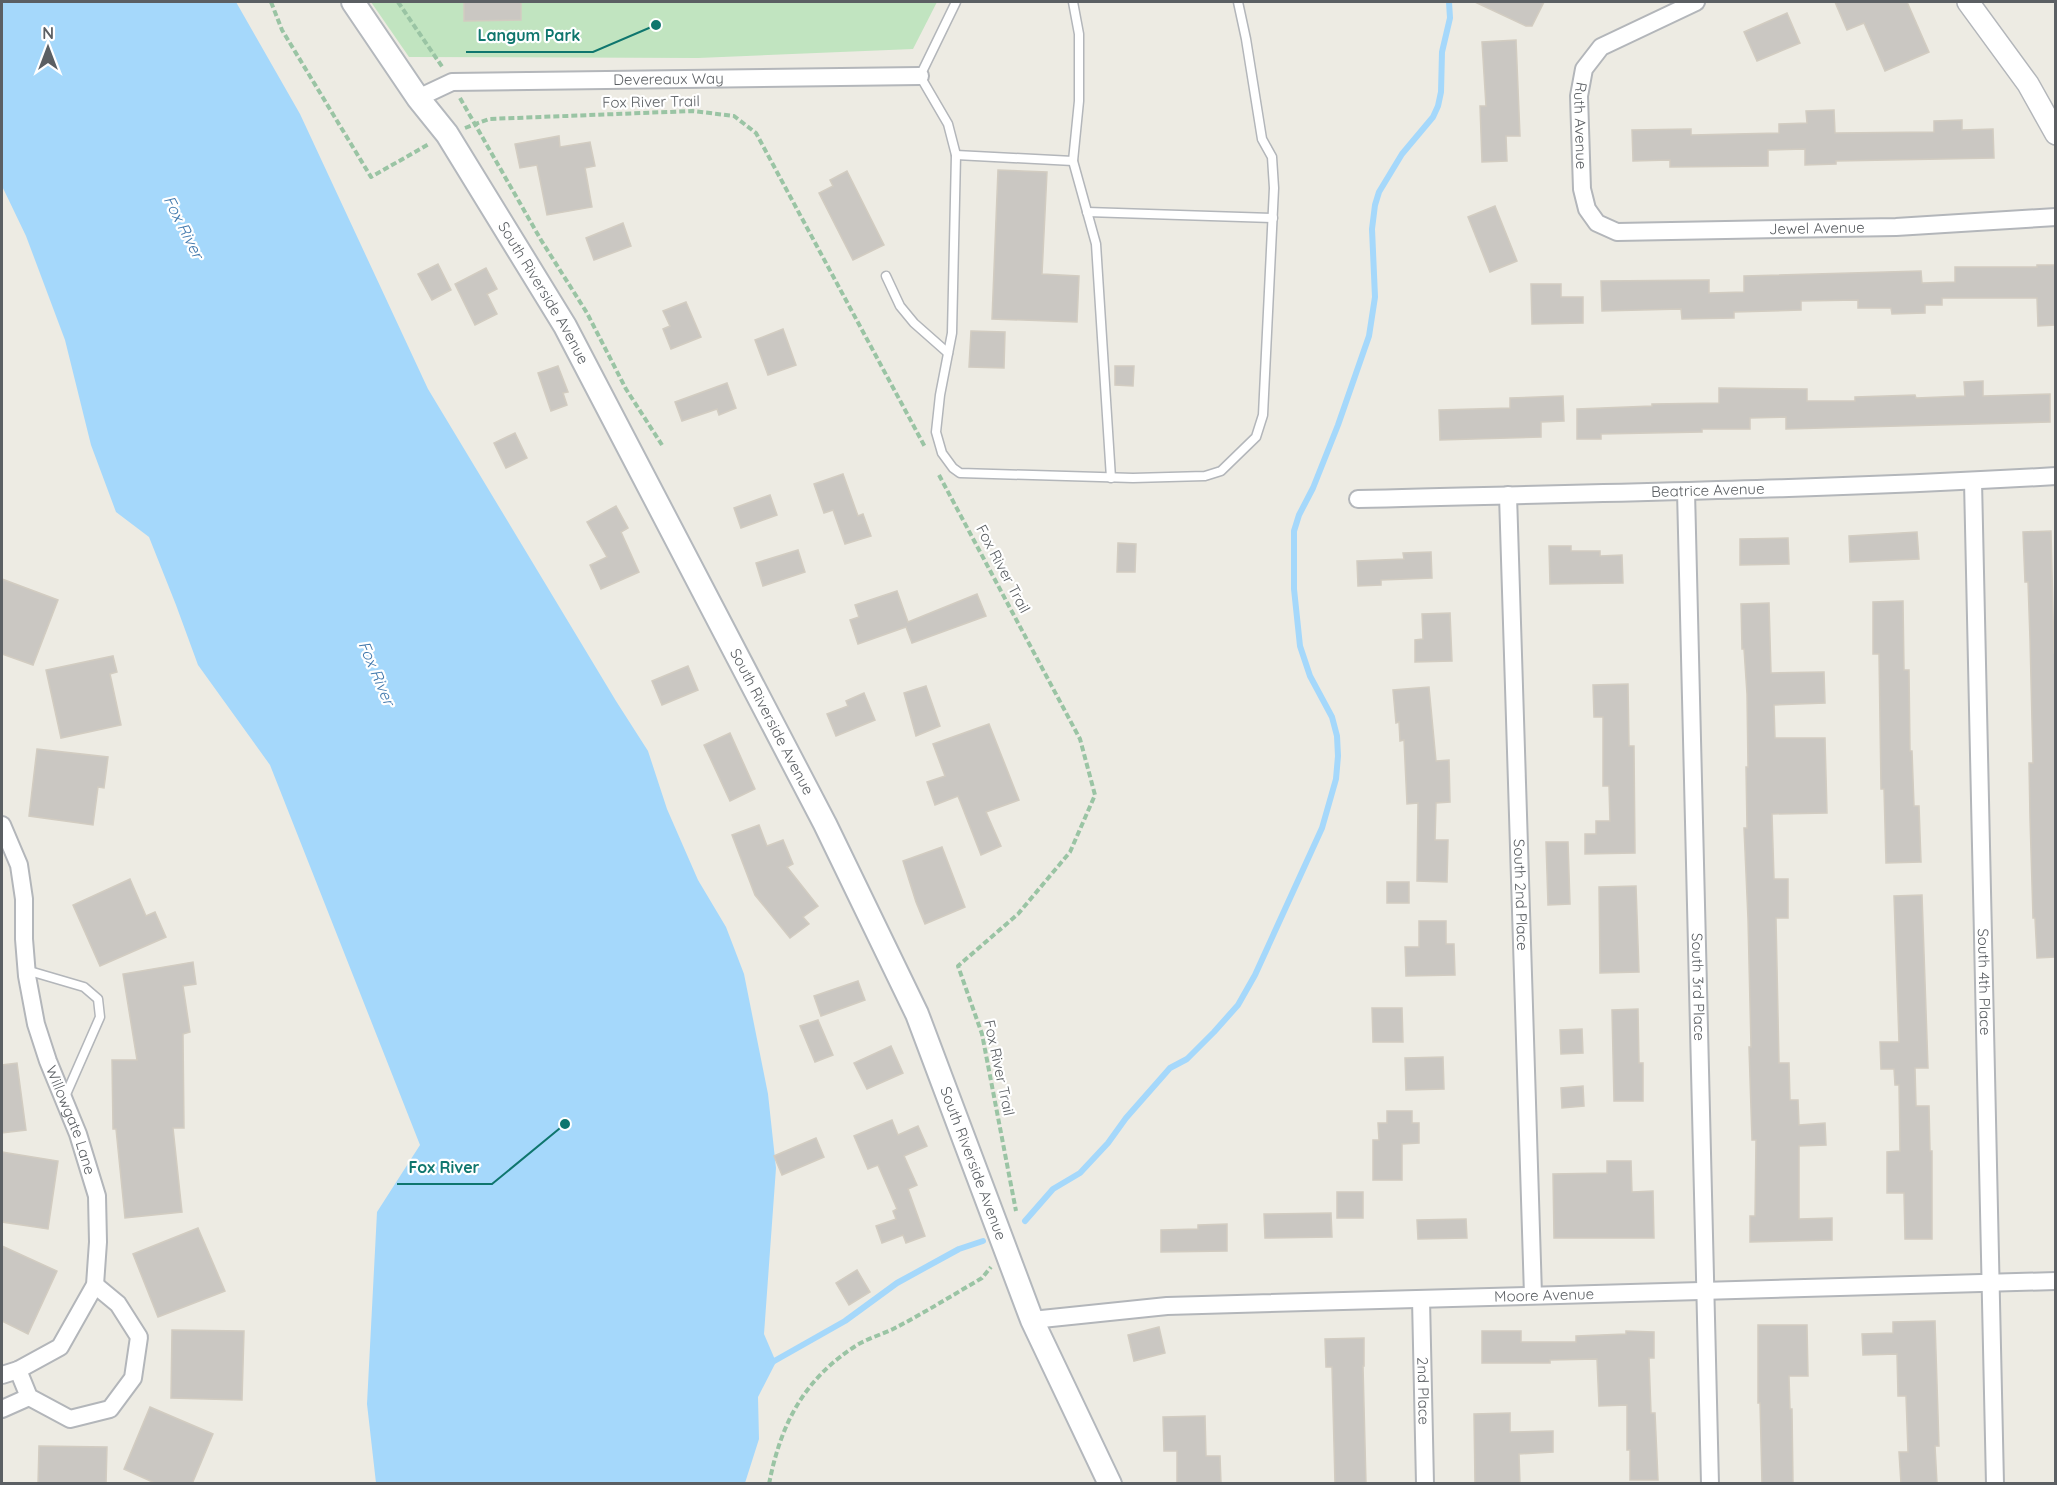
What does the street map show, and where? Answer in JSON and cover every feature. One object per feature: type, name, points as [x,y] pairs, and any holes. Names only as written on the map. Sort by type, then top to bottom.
[{"type":"main road","name":"South Riverside Avenue","points":[[353,2],[418,99],[447,134],[565,326],[825,824],[917,1014],[1032,1320],[1110,1484]]},
{"type":"street","name":"Ruth Avenue","points":[[1587,209],[1582,189],[1579,96],[1584,69],[1601,47],[1695,2]]},
{"type":"street","points":[[1968,2],[2028,84],[2055,134]]},
{"type":"street","name":"Devereaux Way","points":[[418,99],[452,82],[921,76]]},
{"type":"street","name":"Jewel Avenue","points":[[1587,209],[1598,223],[1617,232],[1884,227],[2055,217]]},
{"type":"street","name":"Beatrice Avenue","points":[[1358,499],[1686,491],[2055,476]]},
{"type":"street","name":"South 4th Place","points":[[1973,481],[1995,1484]]},
{"type":"street","name":"South 3rd Place","points":[[1686,491],[1710,1484]]},
{"type":"street","name":"South 2nd Place","points":[[1508,495],[1533,1295]]},
{"type":"street","name":"Willowgate Lane","points":[[2,825],[19,865],[24,898],[26,970],[36,1024],[48,1061],[78,1134],[97,1196],[98,1242],[94,1285],[60,1347],[18,1370],[2,1375]]},
{"type":"street","name":"Moore Avenue","points":[[1032,1320],[1167,1306],[2055,1281]]},
{"type":"street","points":[[18,1370],[29,1397],[70,1419],[110,1409],[133,1378],[139,1336],[118,1304],[94,1285]]},
{"type":"street","name":"2nd Place","points":[[1421,1299],[1425,1484]]},
{"type":"street","points":[[2,1409],[29,1397]]},
{"type":"lane","points":[[956,2],[921,76],[948,124],[956,155],[952,333],[940,395],[936,432],[942,453],[953,468],[960,473],[1111,478],[1205,476],[1221,471],[1256,437],[1263,415],[1274,188],[1272,157],[1262,139],[1238,2]]},
{"type":"lane","points":[[1073,2],[1079,34],[1079,101],[1073,161],[1096,244],[1111,478]]},
{"type":"lane","points":[[956,155],[1073,161]]},
{"type":"lane","points":[[1087,212],[1273,218]]},
{"type":"lane","points":[[886,276],[900,306],[914,323],[948,353]]},
{"type":"lane","points":[[26,970],[84,987],[98,999],[100,1017],[64,1099]]},
{"type":"path","name":"Fox River Trail","points":[[271,2],[282,30],[371,177],[447,134],[489,119],[693,111],[734,116],[756,133],[930,457]]},
{"type":"path","points":[[398,2],[452,82],[541,240],[587,313],[626,389],[662,446]]},
{"type":"path","name":"Fox River Trail","points":[[935,467],[1080,739],[1095,795],[1070,852],[1018,914],[958,966],[982,1034],[1017,1216]]},
{"type":"path","points":[[770,1484],[775,1455],[790,1418],[798,1401],[816,1379],[834,1362],[858,1345],[895,1328],[982,1278],[1004,1249]]},
{"type":"green space","points":[[371,2],[937,2],[913,49],[698,58],[409,57]]},
{"type":"water","points":[[2,2],[236,2],[300,114],[428,389],[648,751],[667,809],[698,880],[726,927],[744,974],[768,1094],[776,1168],[764,1334],[776,1362],[758,1397],[759,1439],[745,1483],[376,1483],[367,1404],[377,1212],[420,1145],[270,765],[198,665],[149,537],[116,512],[91,445],[65,340],[26,236],[2,186]]},
{"type":"building","points":[[464,2],[521,2],[521,20],[464,21]]},
{"type":"building","points":[[1475,2],[1544,2],[1532,26],[1526,26]]},
{"type":"building","points":[[1835,2],[1907,2],[1929,52],[1885,71],[1864,23],[1847,30]]},
{"type":"building","points":[[1787,13],[1800,43],[1757,61],[1744,32]]},
{"type":"building","points":[[1516,40],[1520,136],[1506,136],[1507,161],[1482,162],[1480,106],[1486,106],[1482,42]]},
{"type":"building","points":[[1834,110],[1835,133],[1934,132],[1934,121],[1962,120],[1962,130],[1993,129],[1994,158],[1836,161],[1836,164],[1805,165],[1805,149],[1768,150],[1768,166],[1670,167],[1670,160],[1633,161],[1632,130],[1691,129],[1691,135],[1779,133],[1779,124],[1807,123],[1806,111]]},
{"type":"building","points":[[559,136],[560,147],[590,142],[595,166],[585,168],[592,207],[547,215],[537,165],[520,168],[515,144]]},
{"type":"building","points":[[998,170],[1047,172],[1042,274],[1079,276],[1077,322],[992,319]]},
{"type":"building","points":[[847,171],[884,245],[853,260],[819,193],[833,186],[830,180]]},
{"type":"building","points":[[1495,206],[1517,261],[1490,272],[1468,217]]},
{"type":"building","points":[[623,223],[631,246],[594,260],[586,238]]},
{"type":"building","points":[[438,264],[451,290],[432,300],[418,274]]},
{"type":"building","points":[[2037,265],[2055,265],[2055,325],[2038,326],[2037,298],[1942,298],[1942,305],[1925,305],[1925,313],[1892,314],[1891,308],[1858,308],[1858,300],[1801,301],[1801,310],[1734,312],[1734,318],[1682,319],[1681,309],[1602,311],[1601,281],[1709,280],[1709,293],[1744,292],[1744,276],[1921,271],[1922,283],[1955,282],[1955,267],[2037,267]]},
{"type":"building","points":[[486,268],[497,289],[487,294],[497,314],[475,325],[455,284]]},
{"type":"building","points":[[1531,284],[1561,284],[1561,297],[1583,297],[1583,323],[1532,324]]},
{"type":"building","points":[[686,302],[701,337],[671,349],[663,329],[670,326],[663,311]]},
{"type":"building","points":[[783,329],[796,365],[768,375],[755,340]]},
{"type":"building","points":[[971,331],[1005,332],[1004,368],[969,367]]},
{"type":"building","points":[[558,366],[568,392],[563,393],[567,405],[551,411],[538,373]]},
{"type":"building","points":[[1115,366],[1134,366],[1133,386],[1115,385]]},
{"type":"building","points":[[1983,381],[1983,396],[2050,394],[2050,422],[1786,429],[1786,417],[1750,418],[1750,429],[1601,434],[1601,439],[1577,439],[1577,409],[1652,406],[1652,404],[1719,403],[1719,388],[1807,389],[1807,401],[1855,401],[1855,397],[1965,396],[1964,382]]},
{"type":"building","points":[[727,383],[736,408],[719,415],[717,409],[682,421],[675,402]]},
{"type":"building","points":[[1563,396],[1564,421],[1541,422],[1541,437],[1440,440],[1439,410],[1510,408],[1510,398]]},
{"type":"building","points":[[515,433],[527,458],[506,468],[494,443]]},
{"type":"building","points":[[843,474],[858,516],[863,514],[871,536],[845,544],[833,510],[824,513],[814,484]]},
{"type":"building","points":[[770,495],[777,515],[741,528],[734,508]]},
{"type":"building","points":[[616,506],[628,528],[621,532],[639,572],[601,589],[590,565],[607,557],[587,522]]},
{"type":"building","points":[[2051,531],[2055,653],[2055,957],[2037,958],[2035,918],[2033,918],[2030,818],[2029,763],[2033,763],[2030,639],[2023,532]]},
{"type":"building","points":[[1917,532],[1919,559],[1850,562],[1849,536]]},
{"type":"building","points":[[1788,538],[1789,564],[1740,565],[1740,539]]},
{"type":"building","points":[[1118,543],[1136,544],[1135,572],[1117,572]]},
{"type":"building","points":[[1549,546],[1571,546],[1571,551],[1600,551],[1600,556],[1622,555],[1623,583],[1550,584]]},
{"type":"building","points":[[798,550],[805,572],[763,586],[756,563]]},
{"type":"building","points":[[1431,552],[1432,578],[1381,580],[1381,585],[1358,586],[1357,561],[1404,559],[1403,553]]},
{"type":"building","points":[[2,579],[58,600],[33,665],[2,654]]},
{"type":"building","points":[[897,591],[908,622],[977,594],[986,616],[912,643],[906,627],[858,644],[850,620],[859,617],[855,605]]},
{"type":"building","points":[[1903,601],[1904,670],[1909,670],[1910,751],[1912,751],[1914,806],[1919,806],[1921,862],[1886,863],[1884,789],[1881,789],[1879,654],[1873,654],[1873,602]]},
{"type":"building","points":[[1769,603],[1771,673],[1824,672],[1825,703],[1774,705],[1775,738],[1825,738],[1827,813],[1772,814],[1774,879],[1788,879],[1788,918],[1776,918],[1779,1063],[1789,1063],[1790,1100],[1798,1100],[1799,1125],[1825,1123],[1826,1145],[1799,1146],[1799,1219],[1832,1218],[1832,1240],[1750,1242],[1750,1216],[1755,1216],[1756,1140],[1752,1140],[1749,1047],[1751,1047],[1744,828],[1747,828],[1747,694],[1744,649],[1742,649],[1741,604]]},
{"type":"building","points":[[1450,613],[1452,661],[1415,662],[1415,640],[1423,639],[1422,614]]},
{"type":"building","points":[[113,656],[117,672],[110,674],[121,725],[61,738],[46,670]]},
{"type":"building","points":[[688,666],[698,690],[662,705],[652,681]]},
{"type":"building","points":[[1628,684],[1629,746],[1634,746],[1635,853],[1585,854],[1585,834],[1596,834],[1596,821],[1610,821],[1609,786],[1603,786],[1603,717],[1594,717],[1593,685]]},
{"type":"building","points":[[926,686],[940,726],[916,736],[904,693]]},
{"type":"building","points":[[1429,687],[1436,761],[1449,760],[1450,802],[1436,803],[1435,840],[1448,840],[1447,882],[1417,881],[1418,803],[1407,804],[1404,740],[1400,741],[1399,722],[1396,723],[1393,690]]},
{"type":"building","points":[[864,693],[875,720],[836,736],[827,714],[848,706],[846,701]]},
{"type":"building","points":[[989,724],[1019,800],[986,812],[1001,846],[981,855],[958,796],[935,805],[927,782],[945,776],[933,744]]},
{"type":"building","points":[[730,733],[755,789],[730,801],[704,745]]},
{"type":"building","points":[[37,749],[108,757],[104,788],[98,787],[93,825],[29,816]]},
{"type":"building","points":[[759,825],[767,846],[783,840],[793,864],[787,867],[818,906],[803,917],[809,924],[790,938],[755,895],[732,835]]},
{"type":"building","points":[[1546,842],[1568,842],[1570,904],[1548,905]]},
{"type":"building","points":[[942,847],[965,907],[925,924],[903,861]]},
{"type":"building","points":[[130,879],[146,916],[155,912],[166,937],[100,966],[73,905]]},
{"type":"building","points":[[1387,882],[1409,882],[1409,903],[1387,903]]},
{"type":"building","points":[[1636,886],[1639,972],[1600,973],[1599,887]]},
{"type":"building","points":[[1922,895],[1928,1068],[1915,1068],[1916,1106],[1929,1106],[1930,1151],[1932,1151],[1932,1239],[1905,1239],[1904,1193],[1887,1193],[1887,1152],[1900,1151],[1899,1085],[1895,1085],[1894,1069],[1881,1069],[1880,1042],[1899,1042],[1894,896]]},
{"type":"building","points":[[1419,921],[1446,921],[1446,944],[1454,944],[1455,975],[1406,976],[1405,947],[1419,947]]},
{"type":"building","points":[[193,962],[196,984],[183,986],[190,1032],[183,1034],[184,1128],[173,1128],[182,1212],[125,1218],[116,1129],[113,1129],[112,1060],[137,1060],[123,974]]},
{"type":"building","points":[[858,981],[865,1000],[821,1016],[814,996]]},
{"type":"building","points":[[1372,1008],[1402,1008],[1403,1042],[1373,1042]]},
{"type":"building","points":[[1638,1009],[1639,1063],[1643,1063],[1643,1101],[1614,1101],[1612,1010]]},
{"type":"building","points":[[818,1020],[833,1055],[815,1062],[800,1026]]},
{"type":"building","points":[[1582,1029],[1583,1053],[1561,1054],[1560,1030]]},
{"type":"building","points":[[891,1046],[903,1073],[867,1089],[854,1063]]},
{"type":"building","points":[[1443,1057],[1444,1089],[1406,1090],[1405,1058]]},
{"type":"building","points":[[17,1063],[26,1130],[2,1133],[2,1065]]},
{"type":"building","points":[[1583,1086],[1584,1106],[1562,1108],[1561,1088]]},
{"type":"building","points":[[1387,1111],[1412,1111],[1412,1123],[1419,1123],[1419,1143],[1402,1144],[1402,1180],[1373,1180],[1373,1140],[1379,1140],[1378,1123],[1387,1123]]},
{"type":"building","points":[[892,1120],[898,1135],[918,1126],[927,1146],[904,1156],[917,1185],[908,1189],[925,1236],[906,1243],[903,1235],[882,1243],[876,1226],[896,1219],[893,1211],[897,1209],[878,1165],[868,1169],[854,1136]]},
{"type":"building","points":[[816,1138],[824,1157],[782,1175],[774,1156]]},
{"type":"building","points":[[2,1152],[58,1161],[48,1229],[2,1222]]},
{"type":"building","points":[[1607,1161],[1631,1161],[1632,1192],[1653,1191],[1654,1238],[1554,1238],[1553,1174],[1607,1173]]},
{"type":"building","points":[[1337,1192],[1363,1192],[1363,1218],[1337,1218]]},
{"type":"building","points":[[1331,1213],[1332,1237],[1265,1238],[1264,1214]]},
{"type":"building","points":[[1466,1219],[1467,1238],[1418,1239],[1417,1220]]},
{"type":"building","points":[[1227,1224],[1227,1251],[1161,1252],[1161,1230],[1198,1229],[1198,1225]]},
{"type":"building","points":[[198,1228],[225,1291],[158,1317],[133,1254]]},
{"type":"building","points":[[2,1246],[57,1271],[28,1334],[2,1321]]},
{"type":"building","points":[[857,1270],[870,1292],[849,1305],[836,1283]]},
{"type":"building","points":[[1935,1321],[1939,1446],[1935,1446],[1937,1483],[1901,1484],[1899,1452],[1908,1452],[1906,1396],[1898,1396],[1897,1354],[1863,1355],[1862,1334],[1893,1333],[1893,1322]]},
{"type":"building","points":[[1758,1325],[1807,1325],[1808,1376],[1789,1376],[1793,1484],[1762,1484],[1760,1403],[1758,1403]]},
{"type":"building","points":[[1159,1327],[1165,1353],[1134,1361],[1128,1335]]},
{"type":"building","points":[[172,1330],[244,1331],[242,1400],[171,1398]]},
{"type":"building","points":[[1482,1331],[1521,1331],[1521,1342],[1576,1342],[1576,1336],[1626,1334],[1626,1331],[1654,1332],[1654,1358],[1649,1358],[1651,1413],[1655,1413],[1658,1480],[1630,1480],[1627,1405],[1599,1406],[1597,1359],[1550,1360],[1550,1363],[1482,1363]]},
{"type":"building","points":[[1364,1338],[1366,1484],[1335,1484],[1332,1367],[1326,1367],[1325,1339]]},
{"type":"building","points":[[150,1407],[213,1434],[192,1484],[157,1484],[124,1469]]},
{"type":"building","points":[[1510,1413],[1510,1432],[1553,1431],[1553,1452],[1519,1454],[1520,1484],[1475,1484],[1474,1414]]},
{"type":"building","points":[[1205,1416],[1206,1456],[1220,1456],[1221,1484],[1177,1484],[1177,1451],[1164,1451],[1163,1417]]},
{"type":"building","points":[[39,1446],[107,1447],[106,1484],[38,1484]]},
{"type":"waterway","points":[[1025,1221],[1053,1189],[1080,1173],[1170,1068],[1187,1059],[1238,1005],[1255,975],[1322,828],[1336,779],[1337,736],[1332,717],[1310,676],[1300,646],[1294,589],[1294,531],[1338,425],[1369,336],[1375,297],[1372,229],[1379,192],[1402,154],[1433,117],[1438,106],[1441,92],[1442,52],[1450,18],[1449,2]]},
{"type":"waterway","points":[[769,1364],[845,1321],[897,1283],[959,1249],[983,1241]]},
{"type":"place","name":"Langum Park","points":[[656,25]]},
{"type":"place","name":"Fox River","points":[[565,1124]]}]
